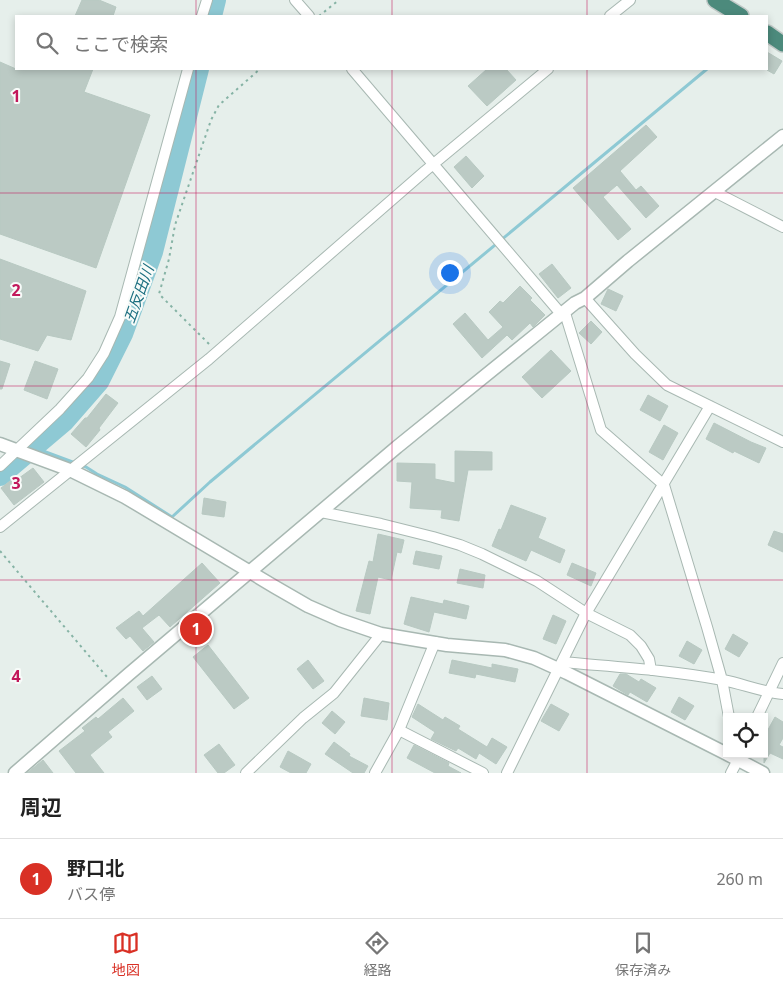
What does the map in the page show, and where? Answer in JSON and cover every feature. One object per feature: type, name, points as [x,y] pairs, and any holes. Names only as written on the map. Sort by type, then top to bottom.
[{"type":"highway","points":[[715,0],[739,15]]},
{"type":"highway","points":[[768,34],[783,44]]},
{"type":"street","points":[[202,15],[207,0]]},
{"type":"street","points":[[295,0],[308,15]]},
{"type":"street","points":[[611,15],[630,0]]},
{"type":"street","points":[[0,466],[25,453],[60,409],[88,378],[104,353],[120,317],[188,70]]},
{"type":"street","points":[[353,70],[503,247],[563,314],[601,430],[664,485],[722,680],[728,713]]},
{"type":"street","points":[[0,527],[217,352],[433,164],[547,70]]},
{"type":"street","points":[[15,773],[404,442],[585,298],[783,136]]},
{"type":"street","points":[[715,192],[783,227]]},
{"type":"street","points":[[585,298],[635,354],[667,385],[783,442]]},
{"type":"street","points":[[507,773],[586,613],[710,406]]},
{"type":"street","points":[[0,444],[25,453],[75,466],[308,606],[340,620],[381,634],[447,645],[505,650],[560,666],[723,749]]},
{"type":"street","points":[[321,512],[381,524],[460,545],[537,581],[586,613],[630,635],[649,658],[651,670]]},
{"type":"street","points":[[246,773],[303,718],[334,693],[381,634]]},
{"type":"street","points":[[374,773],[399,730],[435,642]]},
{"type":"street","points":[[759,713],[783,663]]},
{"type":"street","points":[[560,666],[651,670],[722,680],[783,694]]},
{"type":"street","points":[[399,730],[483,773]]},
{"type":"street","points":[[731,773],[734,758]]},
{"type":"street","points":[[738,758],[752,770],[764,773]]},
{"type":"path","points":[[320,15],[339,0]]},
{"type":"path","points":[[217,352],[159,294],[169,259],[175,225],[211,120],[219,105],[259,70]]},
{"type":"path","points":[[0,551],[115,686]]},
{"type":"building","points":[[82,0],[99,0],[116,7],[113,15],[75,15]]},
{"type":"building","points":[[768,53],[782,61],[774,74],[767,70]]},
{"type":"building","points":[[0,62],[15,70],[93,70],[84,92],[150,115],[96,268],[0,234]]},
{"type":"building","points":[[486,70],[507,70],[516,80],[487,106],[468,86]]},
{"type":"building","points":[[646,125],[657,137],[620,171],[636,190],[641,186],[659,206],[646,218],[617,185],[603,197],[631,229],[618,240],[573,188]]},
{"type":"building","points":[[466,156],[484,176],[472,188],[454,167]]},
{"type":"building","points":[[0,259],[86,291],[71,340],[47,335],[38,351],[0,339]]},
{"type":"building","points":[[552,264],[571,288],[558,298],[539,274]]},
{"type":"building","points":[[520,286],[532,298],[530,300],[545,315],[533,327],[530,323],[512,340],[507,335],[482,358],[453,324],[465,313],[488,340],[503,327],[489,312],[500,301],[503,303]]},
{"type":"building","points":[[608,289],[623,296],[616,311],[601,304]]},
{"type":"building","points":[[591,321],[602,332],[591,344],[579,333]]},
{"type":"building","points":[[551,350],[571,371],[542,398],[522,377]]},
{"type":"building","points":[[0,361],[10,364],[2,389],[0,389]]},
{"type":"building","points":[[35,361],[58,369],[47,399],[24,390]]},
{"type":"building","points":[[106,394],[118,403],[86,447],[71,434],[87,418]]},
{"type":"building","points":[[648,395],[668,406],[660,421],[640,410]]},
{"type":"building","points":[[714,423],[766,448],[759,463],[734,451],[733,453],[706,439]]},
{"type":"building","points":[[664,425],[678,433],[663,460],[649,452]]},
{"type":"building","points":[[455,451],[492,452],[492,470],[468,470],[459,521],[441,518],[442,510],[410,508],[412,482],[397,481],[397,463],[435,464],[435,479],[455,483]]},
{"type":"building","points":[[33,468],[44,482],[14,505],[1,488]]},
{"type":"building","points":[[204,498],[226,502],[224,517],[202,514]]},
{"type":"building","points":[[511,505],[546,518],[538,538],[565,550],[560,563],[531,550],[526,561],[492,546]]},
{"type":"building","points":[[774,531],[783,534],[783,552],[768,545]]},
{"type":"building","points":[[378,534],[404,540],[401,553],[397,552],[391,580],[378,577],[370,614],[356,611],[369,561],[373,562]]},
{"type":"building","points":[[416,551],[442,556],[439,569],[413,564]]},
{"type":"building","points":[[202,563],[220,583],[170,627],[159,615],[142,628],[154,642],[143,651],[130,636],[126,639],[116,628],[139,611],[143,616]]},
{"type":"building","points":[[572,563],[596,573],[591,586],[567,575]]},
{"type":"building","points":[[460,569],[485,575],[483,588],[457,583]]},
{"type":"building","points":[[411,597],[443,604],[444,600],[469,606],[466,619],[434,612],[429,632],[404,624]]},
{"type":"building","points":[[553,615],[566,621],[556,644],[543,639]]},
{"type":"building","points":[[733,634],[748,643],[739,657],[725,649]]},
{"type":"building","points":[[687,641],[702,650],[694,664],[679,656]]},
{"type":"building","points":[[208,645],[249,698],[234,709],[193,657]]},
{"type":"building","points":[[308,660],[324,681],[313,689],[297,669]]},
{"type":"building","points":[[452,660],[492,668],[492,664],[518,669],[515,682],[476,674],[475,678],[449,673]]},
{"type":"building","points":[[620,674],[626,674],[639,682],[641,679],[656,688],[647,702],[630,692],[628,695],[613,686]]},
{"type":"building","points":[[152,676],[162,689],[147,700],[137,687]]},
{"type":"building","points":[[679,697],[694,706],[685,720],[671,712]]},
{"type":"building","points":[[123,698],[134,711],[108,732],[112,737],[90,755],[104,773],[76,773],[59,751],[85,731],[82,728],[96,717],[98,719]]},
{"type":"building","points":[[364,698],[389,703],[387,720],[361,716]]},
{"type":"building","points":[[418,704],[443,720],[445,717],[460,726],[458,729],[487,747],[492,738],[507,747],[496,764],[479,753],[476,759],[458,748],[456,751],[431,739],[435,732],[412,717]]},
{"type":"building","points":[[551,704],[569,714],[559,731],[541,721]]},
{"type":"building","points":[[332,711],[345,722],[335,734],[322,723]]},
{"type":"building","points":[[775,717],[783,722],[783,738],[779,745],[783,747],[783,759],[770,753],[768,756],[768,730]]},
{"type":"building","points":[[334,742],[350,754],[349,756],[368,766],[364,773],[353,773],[325,754]]},
{"type":"building","points":[[219,744],[235,765],[224,773],[218,773],[204,755]]},
{"type":"building","points":[[414,745],[449,763],[448,766],[461,773],[435,773],[407,758]]},
{"type":"building","points":[[288,751],[311,764],[306,773],[291,773],[280,767]]},
{"type":"building","points":[[43,760],[53,773],[27,773],[32,769]]},
{"type":"waterway","name":"五反田川","points":[[212,15],[216,0]]},
{"type":"waterway","name":"五反田川","points":[[0,476],[65,421],[99,382],[123,334],[153,252],[199,70]]},
{"type":"waterway","points":[[35,448],[86,467],[125,487],[172,517],[210,482],[706,70]]},
{"type":"place","name":"野口北","points":[[196,629]]}]
